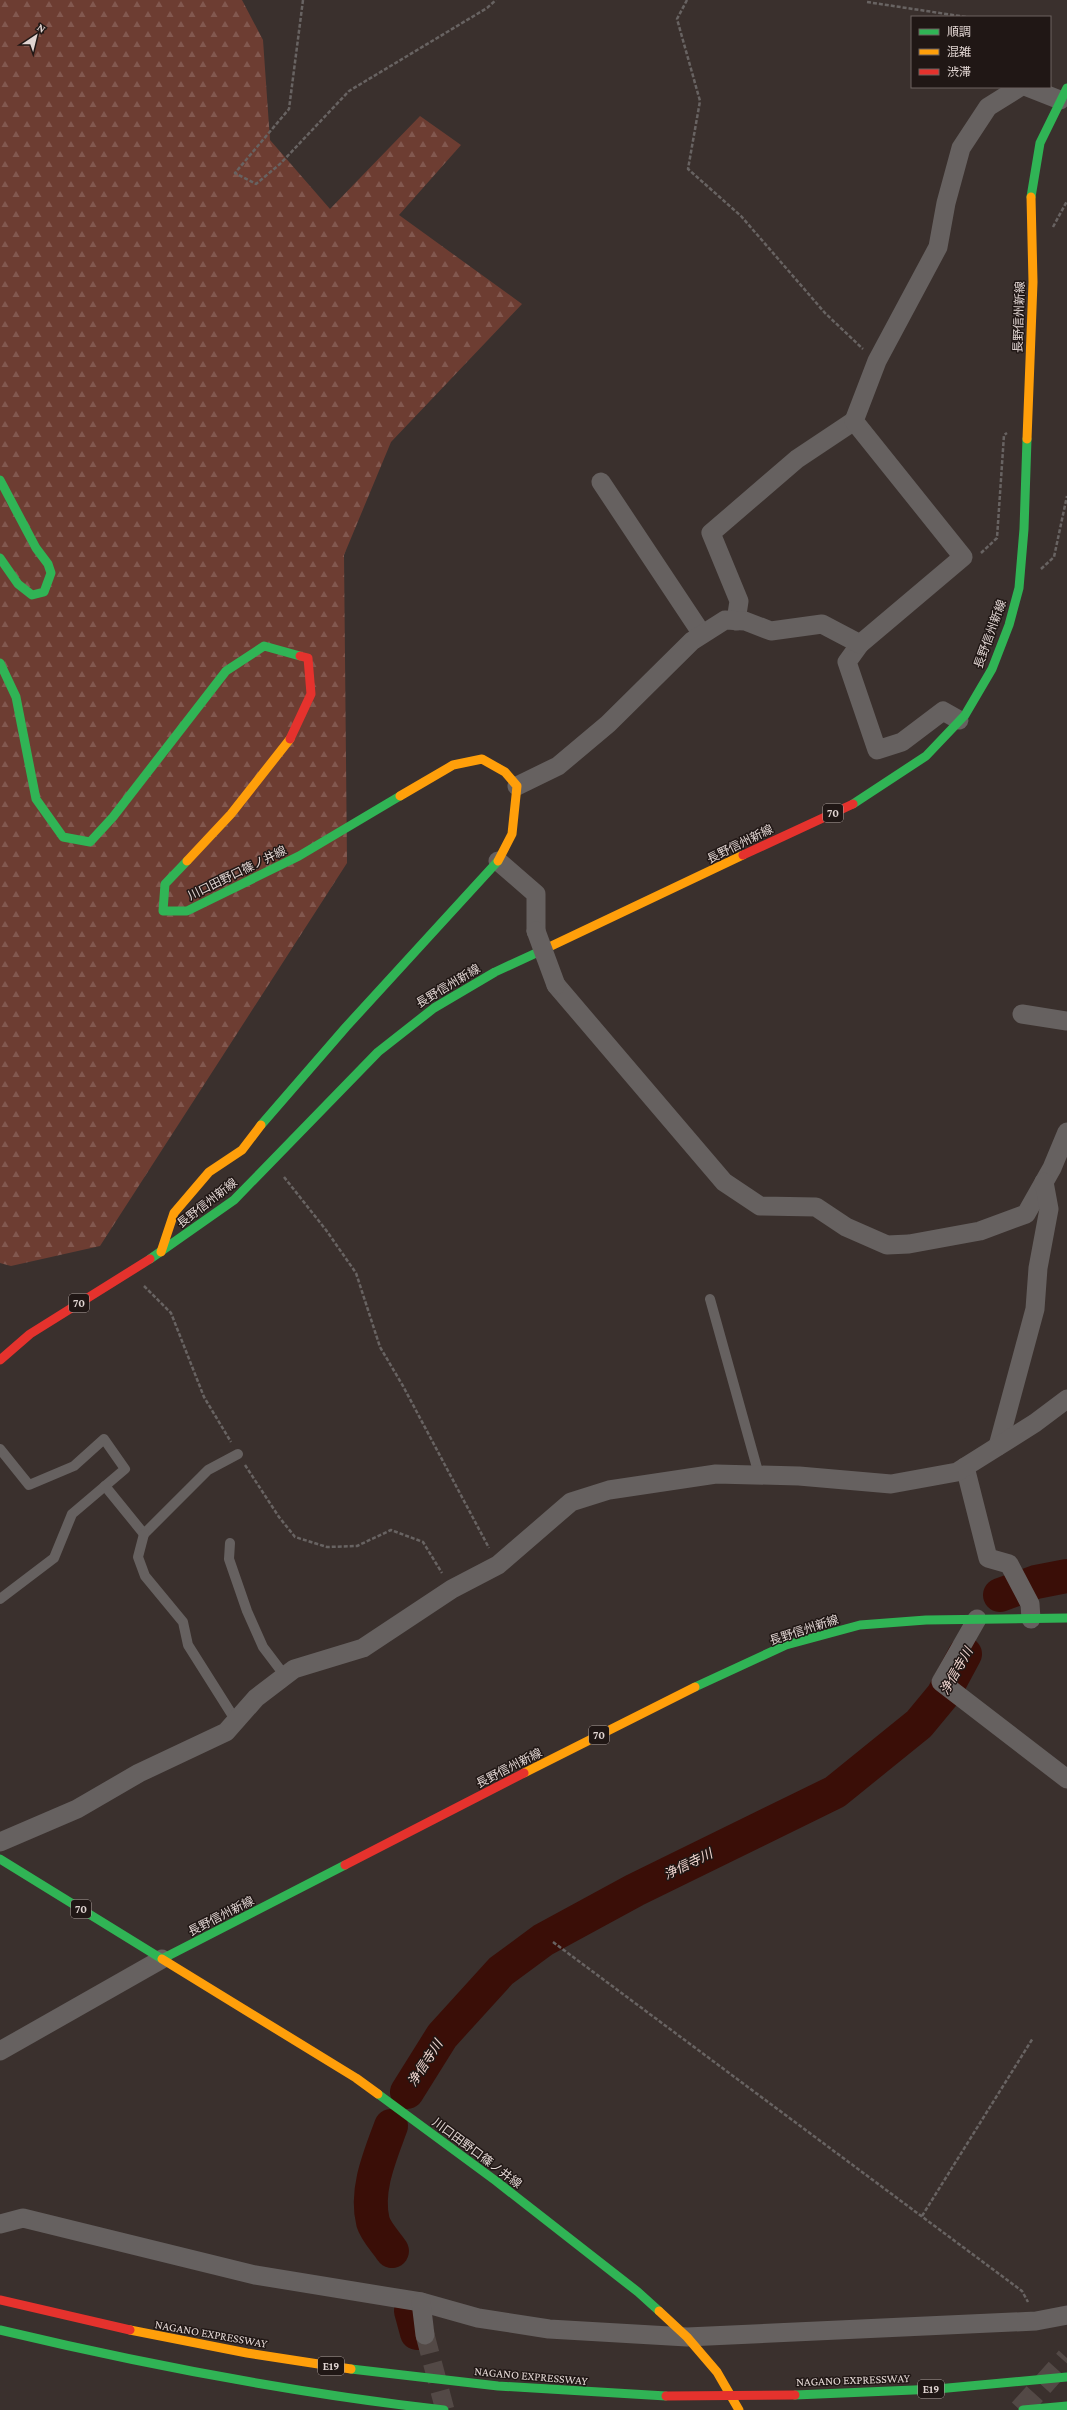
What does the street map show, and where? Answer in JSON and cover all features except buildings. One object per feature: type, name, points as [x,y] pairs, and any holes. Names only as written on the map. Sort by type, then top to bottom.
[{"type":"main road","name":"長野信州新線","points":[[0,1360],[30,1334],[161,1252],[234,1200],[378,1052],[407,1027],[434,1008],[495,972],[858,801],[926,756],[959,720],[992,669],[1009,625],[1019,588],[1024,529],[1033,282],[1030,200],[1040,144],[1063,94]]},
{"type":"main road","points":[[0,480],[36,548],[48,564],[51,573],[50,580],[44,592],[32,595],[18,584],[0,558]]},
{"type":"main road","name":"川口田野口篠ノ井線","points":[[0,663],[16,697],[36,799],[63,837],[90,842],[113,817],[226,671],[264,646],[308,658],[311,694],[289,740],[232,814],[165,884],[163,910],[187,911],[299,856],[453,765],[482,759],[505,772],[517,786]]},
{"type":"main road","points":[[161,1252],[174,1213],[209,1172],[242,1150],[262,1123],[346,1027],[498,861],[512,834],[517,786]]},
{"type":"main road","name":"長野信州新線","points":[[162,1959],[642,1712],[786,1645],[860,1625],[977,1620],[1030,1611],[1067,1618]]},
{"type":"main road","name":"70","points":[[0,1859],[162,1959]]},
{"type":"main road","name":"川口田野口篠ノ井線","points":[[162,1959],[356,2078],[496,2181],[626,2282],[687,2337],[717,2372],[739,2410]]},
{"type":"main road","name":"NAGANO EXPRESSWAY","points":[[0,2300],[139,2333],[304,2362],[448,2381],[529,2388],[666,2396],[795,2395],[937,2389],[1067,2377]]},
{"type":"main road","points":[[0,2330],[132,2360],[208,2375],[317,2393],[444,2410]]},
{"type":"main road","points":[[1023,2410],[1067,2406]]},
{"type":"street","points":[[736,621],[739,601],[711,533],[797,458],[854,421],[876,361],[938,247],[946,202],[961,148],[988,106],[1018,88]]},
{"type":"street","points":[[1033,88],[1063,94]]},
{"type":"street","points":[[854,421],[963,557],[860,644],[847,662],[877,750],[902,742],[943,711],[959,720]]},
{"type":"street","points":[[601,482],[702,634]]},
{"type":"street","points":[[517,786],[558,766],[608,724],[692,641],[725,620],[745,621],[771,631],[822,624],[860,644]]},
{"type":"street","points":[[498,861],[536,894],[536,931],[556,985],[724,1182],[760,1206],[816,1207],[846,1227],[887,1245],[909,1244],[980,1231],[1026,1214],[1044,1182],[1067,1132]]},
{"type":"street","points":[[1022,1014],[1067,1021]]},
{"type":"street","points":[[998,1446],[1035,1309],[1038,1268],[1049,1209],[1044,1182]]},
{"type":"street","points":[[0,1842],[77,1809],[140,1773],[226,1732],[256,1698],[294,1670],[363,1648],[452,1589],[498,1565],[571,1502],[609,1490],[716,1474],[799,1476],[891,1484],[957,1472],[1035,1423],[1067,1399]]},
{"type":"street","points":[[965,1467],[988,1558],[1009,1564],[1014,1572],[1030,1611]]},
{"type":"street","points":[[977,1620],[941,1682],[1067,1779]]},
{"type":"street","points":[[0,2051],[162,1959]]},
{"type":"street","points":[[0,2224],[23,2218],[255,2275],[421,2302],[478,2318],[548,2329],[687,2337],[1036,2321],[1067,2315]]},
{"type":"street","points":[[421,2302],[426,2335]]},
{"type":"lane","points":[[710,1299],[756,1461],[758,1475]]},
{"type":"lane","points":[[0,1449],[30,1485],[74,1466],[104,1439],[126,1469],[72,1514],[54,1558],[0,1599]]},
{"type":"lane","points":[[236,1721],[188,1645],[183,1622],[146,1576],[138,1557],[144,1534],[208,1470],[238,1454]]},
{"type":"lane","points":[[105,1486],[144,1534]]},
{"type":"lane","points":[[230,1543],[229,1559],[247,1611],[263,1647],[285,1676]]},
{"type":"path","points":[[303,0],[289,109],[235,173],[256,184],[280,164],[349,91],[487,8],[496,0]]},
{"type":"path","points":[[687,0],[677,19],[700,101],[688,169],[741,216],[825,313],[876,361]]},
{"type":"path","points":[[867,2],[959,16]]},
{"type":"path","points":[[963,557],[978,556],[997,538],[1004,435],[1028,416]]},
{"type":"path","points":[[1019,588],[1054,557],[1067,496]]},
{"type":"path","points":[[278,1181],[283,1176],[326,1230],[356,1273],[380,1347],[404,1386],[498,1565]]},
{"type":"path","points":[[130,1272],[171,1313],[204,1397],[238,1454],[279,1517],[295,1537],[327,1546],[357,1546],[391,1530],[423,1542],[452,1589]]},
{"type":"path","points":[[553,1942],[1022,2290],[1036,2321]]},
{"type":"path","points":[[922,2216],[1032,2038]]},
{"type":"green space","points":[[0,0],[242,0],[263,40],[270,140],[330,209],[420,116],[461,145],[399,215],[522,304],[391,442],[344,555],[347,863],[100,1246],[11,1266],[0,1263]]},
{"type":"waterway","name":"浄信寺川","points":[[1000,1595],[1036,1582],[1067,1576]]},
{"type":"waterway","name":"浄信寺川","points":[[407,2092],[442,2036],[501,1971],[543,1940],[635,1890],[835,1792],[919,1724],[943,1695],[965,1654]]},
{"type":"waterway","name":"浄信寺川","points":[[391,2126],[382,2149],[372,2185],[371,2210],[374,2226],[392,2251]]},
{"type":"waterway","name":"浄信寺川","points":[[411,2311],[417,2333]]},
{"type":"tunnel","points":[[425,2335],[445,2410]]},
{"type":"tunnel","points":[[1020,2410],[1067,2358]]},
{"type":"traffic: fast","points":[[1031,197],[1040,143],[1067,88]]},
{"type":"traffic: fast","points":[[853,804],[926,756],[965,715],[992,669],[1009,625],[1019,588],[1024,529],[1027,439]]},
{"type":"traffic: fast","points":[[0,480],[36,548],[48,564],[51,573],[44,592],[32,595],[18,584],[0,558]]},
{"type":"traffic: fast","points":[[0,663],[16,697],[36,799],[63,837],[90,842],[113,817],[226,671],[264,646],[300,656]]},
{"type":"traffic: fast","points":[[187,861],[165,884],[163,911],[187,911],[299,856],[400,796]]},
{"type":"traffic: fast","points":[[261,1125],[346,1027],[498,861]]},
{"type":"traffic: fast","points":[[150,1259],[234,1200],[378,1052],[434,1008],[495,972],[547,948]]},
{"type":"traffic: fast","points":[[695,1687],[786,1645],[860,1625],[926,1620],[1067,1618]]},
{"type":"traffic: fast","points":[[0,1859],[162,1959],[345,1865]]},
{"type":"traffic: fast","points":[[378,2094],[496,2181],[638,2292],[659,2311]]},
{"type":"traffic: fast","points":[[0,2330],[110,2355],[221,2377],[332,2395],[444,2410]]},
{"type":"traffic: fast","points":[[351,2369],[498,2386],[666,2396]]},
{"type":"traffic: fast","points":[[795,2395],[937,2389],[1067,2377]]},
{"type":"traffic: fast","points":[[1023,2410],[1067,2406]]},
{"type":"traffic: slow","points":[[1027,439],[1033,282],[1031,197]]},
{"type":"traffic: slow","points":[[187,861],[231,814],[290,739]]},
{"type":"traffic: slow","points":[[400,796],[453,765],[482,759],[505,772],[517,786],[512,834],[498,861]]},
{"type":"traffic: slow","points":[[547,948],[743,855]]},
{"type":"traffic: slow","points":[[161,1252],[174,1213],[209,1172],[242,1150],[261,1125]]},
{"type":"traffic: slow","points":[[524,1773],[695,1687]]},
{"type":"traffic: slow","points":[[162,1959],[356,2078],[378,2094]]},
{"type":"traffic: slow","points":[[659,2311],[687,2337],[717,2372],[739,2410]]},
{"type":"traffic: slow","points":[[130,2330],[247,2353],[351,2369]]},
{"type":"traffic: jam","points":[[290,739],[311,694],[308,658],[300,656]]},
{"type":"traffic: jam","points":[[743,855],[853,804]]},
{"type":"traffic: jam","points":[[0,1360],[30,1334],[150,1259]]},
{"type":"traffic: jam","points":[[345,1865],[524,1773]]},
{"type":"traffic: jam","points":[[0,2300],[130,2330]]},
{"type":"traffic: jam","points":[[666,2396],[795,2395]]}]
